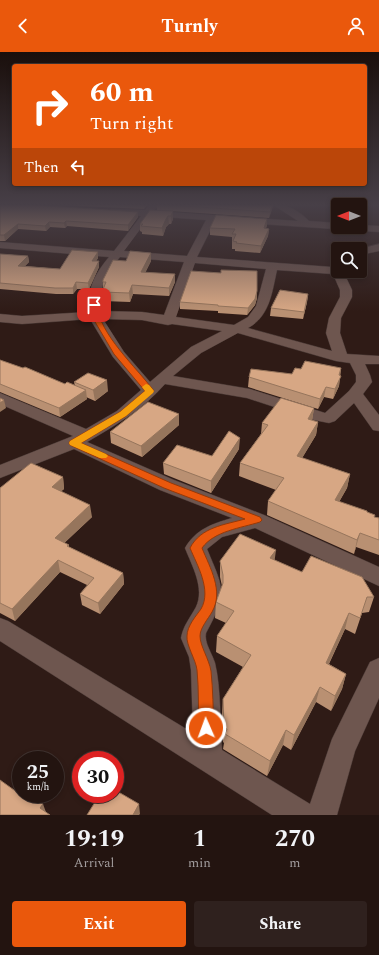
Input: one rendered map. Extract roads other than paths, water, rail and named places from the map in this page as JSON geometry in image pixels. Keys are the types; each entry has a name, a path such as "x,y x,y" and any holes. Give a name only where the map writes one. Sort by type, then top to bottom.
{"street":[{"path":"127,240 102,272 94,296 94,315 118,354 150,391"},
{"path":"168,321 191,259 201,240"},
{"path":"0,245 273,265 331,268"},
{"path":"367,251 379,247"},
{"path":"0,472 80,439 123,414 150,391 161,379 196,350 253,320 262,306 273,265"},
{"path":"161,379 250,394 325,418 332,417 355,394 364,382 363,375 349,358 333,333 335,318 346,297 346,290 341,278"},
{"path":"0,318 38,320 94,315 142,316 168,321 238,329 349,358 379,360"},
{"path":"355,394 379,426"},
{"path":"0,398 167,485 257,520 378,578"},
{"path":"208,758 204,670 201,657 193,638 194,632 208,607 211,588 196,548 203,538 213,532 257,520"},
{"path":"0,628 300,815"},
{"path":"322,815 342,749 379,670"}]}
